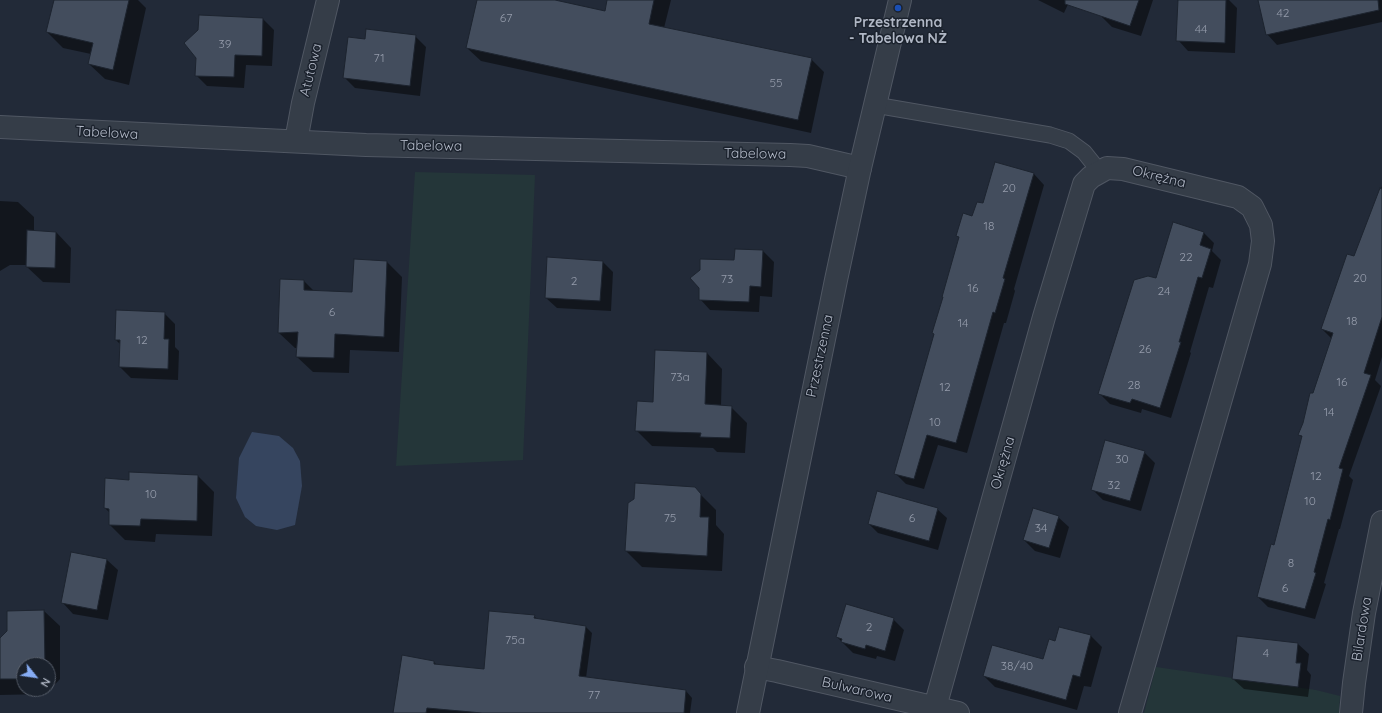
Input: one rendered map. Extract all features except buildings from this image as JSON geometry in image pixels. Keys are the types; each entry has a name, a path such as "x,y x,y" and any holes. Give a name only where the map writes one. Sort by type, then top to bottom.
{"street":[{"name":"Atutowa","path":"296,141 303,103 328,0"},
{"name":"Przestrzenna","path":"748,713 756,667 836,280 860,168 900,0"},
{"name":"Tabelowa","path":"0,127 366,145 790,155 808,156 860,168"},
{"name":"Okrężna","path":"935,708 1044,317 1084,184 1091,177 1107,168 1123,169 1238,197 1252,207 1261,225 1263,241 1260,264 1130,713"},
{"name":"Bilardowa","path":"1351,713 1364,613 1382,522"},
{"name":"Bulwarowa","path":"756,667 958,713"}],"lane":[{"path":"875,105 1050,135 1069,141 1084,152 1100,172"}],"shaded area":[{"path":"415,172 535,175 523,460 396,466"},
{"path":"1156,667 1316,690 1340,696 1339,713 1144,713"}],"water":[{"path":"252,432 279,436 293,448 300,461 302,486 295,525 277,530 256,526 245,517 236,498 239,458"}],"place":[{"name":"Przestrzenna - Tabelowa NŻ","path":"898,8"}]}
